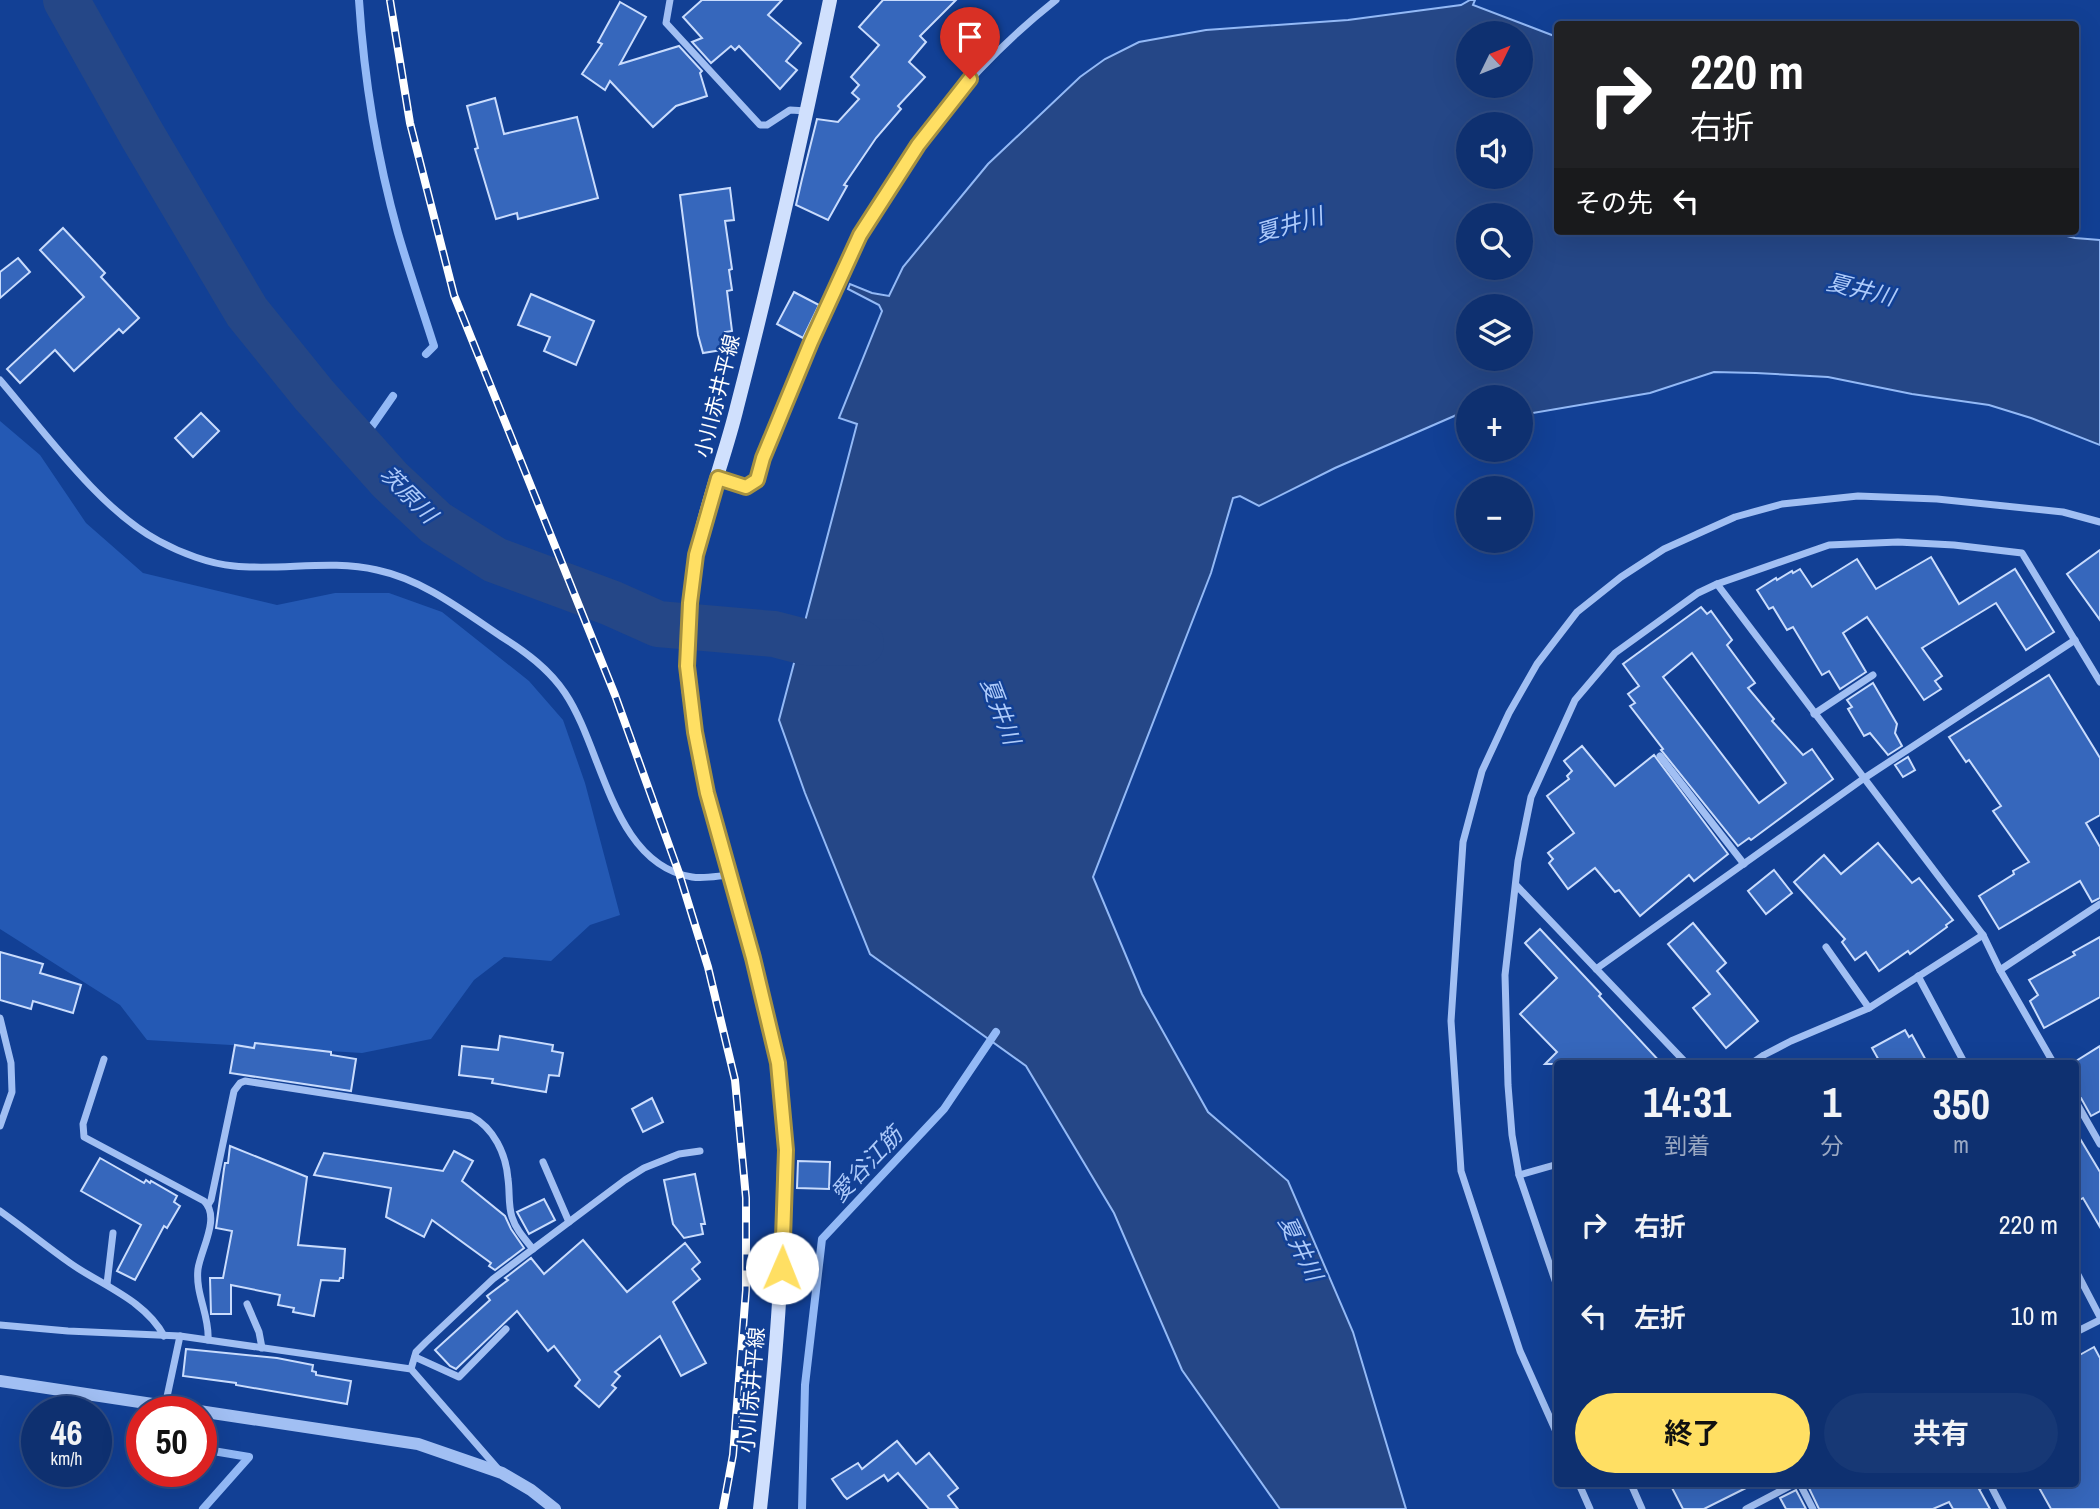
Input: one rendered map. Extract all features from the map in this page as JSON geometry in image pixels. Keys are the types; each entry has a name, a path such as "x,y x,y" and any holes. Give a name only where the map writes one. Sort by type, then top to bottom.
{"main road":[{"name":"小川赤井平線","path":"760,1509 774,1385 786,1150 778,1063 753,958 707,793 695,732 687,666 690,603 696,555 737,408 807,111 830,0"}],"street":[{"path":"670,0 666,23 760,125 767,125 790,110 807,111"},
{"path":"718,478 746,487 757,480 763,458 811,342 860,235 889,187 970,79 1021,29 1056,0"},
{"path":"0,380 111,507 159,541 195,556 234,566 325,565 377,569 424,585 514,644 534,659 565,694 585,730 621,816 641,849 664,867 689,877 730,875"},
{"path":"1554,1427 1520,1351 1461,1171 1451,1021 1463,842 1482,771 1509,713 1537,664 1577,612 1621,577 1664,549 1735,517 1782,504 1858,496 1937,499 2063,512 2100,522"},
{"path":"1554,1277 1519,1175 1512,1135 1505,975 1508,930 1531,797 1576,700 1615,653 1698,593 1829,545 1898,542 1954,545 2022,553 2100,682"},
{"path":"1717,584 1983,935 2052,1060"},
{"path":"1596,969 1863,779 2075,640"},
{"path":"1814,714 1873,675"},
{"path":"1660,756 1744,864"},
{"path":"1516,885 1683,1060"},
{"path":"2000,970 2100,904"},
{"path":"1757,1060 1869,1008 1983,935"},
{"path":"1826,947 1869,1008"},
{"path":"1918,976 1963,1060"},
{"path":"0,1017 11,1063 12,1092 0,1126"},
{"path":"1764,1055 1767,1060"},
{"path":"104,1059 83,1124 84,1137 208,1205 211,1212 197,1277 209,1327 208,1340"},
{"path":"208,1205 234,1091 245,1081 478,1119 497,1140 508,1178 509,1206 513,1220 533,1249"},
{"path":"2079,1107 2100,1144"},
{"path":"411,1368 426,1342 483,1288 569,1222 644,1168 679,1154 700,1152"},
{"path":"543,1162 569,1222"},
{"path":"1519,1175 1554,1165"},
{"path":"0,1211 148,1315 164,1336"},
{"path":"107,1284 113,1233"},
{"path":"2079,1277 2100,1318 2079,1330"},
{"path":"247,1304 259,1332 262,1348"},
{"path":"0,1325 180,1336 411,1368 502,1474"},
{"path":"415,1357 459,1377 506,1329"},
{"path":"167,1396 180,1336"},
{"path":"0,1381 126,1400"},
{"path":"217,1414 418,1444 502,1474 531,1490 555,1509"},
{"path":"1580,1487 1590,1509"},
{"path":"1632,1487 1642,1509"},
{"path":"1746,1509 1788,1487"},
{"path":"1802,1487 1813,1509"},
{"path":"1992,1487 2003,1509"}],"shaded area":[{"path":"0,421 40,455 86,523 143,573 277,605 335,593 389,593 442,612 529,681 563,720 585,783 620,915 590,925 551,961 504,957 474,980 431,1039 362,1053 147,1040 120,1005 0,929"}],"water":[{"name":"夏井川","path":"1475,0 1473,5 1515,21 1456,21 1456,98 1533,98 1533,28 1554,36 1554,235 2063,235 2100,240 2100,445 1989,405 1912,394 1828,377 1714,372 1650,393 1533,413 1533,385 1456,385 1456,415 1335,468 1259,506 1240,496 1233,498 1211,573 1093,877 1142,994 1208,1112 1288,1181 1353,1332 1406,1509 1280,1509 1182,1370 1114,1213 1026,1066 870,954 805,793 779,720 857,424 839,418 882,311 879,305 848,289 850,284 872,293 889,296 903,267 988,164 1080,77 1105,59 1139,42 1206,30 1348,20 1461,5"}],"building":[{"path":"702,0 782,0 768,15 801,43 786,61 797,70 780,89 739,46 735,50 731,46 711,63 692,42 702,38 683,17"},
{"path":"883,0 956,0 920,36 926,42 909,62 925,77 898,106 901,109 876,138 844,185 847,186 828,220 796,205 817,119 838,122 859,99 852,93 859,85 851,77 879,45 859,27"},
{"path":"620,2 646,17 620,64 679,46 702,71 700,73 707,96 676,106 653,127 610,81 605,90 582,74 602,44 598,42"},
{"path":"495,98 504,134 577,117 598,198 518,219 517,213 496,219 475,149 478,148 467,106"},
{"path":"730,188 734,220 725,221 732,269 729,270 732,290 727,291 732,331 725,332 728,349 703,353 698,335 680,195"},
{"path":"63,228 105,273 101,277 139,318 123,333 119,329 74,371 55,350 20,383 7,369 84,297 40,250"},
{"path":"18,258 30,272 0,298 0,272"},
{"path":"794,292 819,305 803,338 777,324"},
{"path":"531,294 594,321 576,365 544,351 550,337 518,325"},
{"path":"201,413 219,431 193,457 175,438"},
{"path":"2100,550 2100,620 2067,574"},
{"path":"1931,557 1959,604 2015,569 2054,632 2026,650 1996,603 1922,648 1942,676 1935,681 1941,689 1924,700 1867,617 1843,633 1866,672 1840,689 1829,671 1822,675 1793,627 1787,630 1773,607 1769,609 1757,590 1776,578 1777,580 1800,569 1812,587 1857,559 1876,589"},
{"path":"1701,607 1707,614 1711,611 1732,640 1727,645 1755,683 1748,688 1774,719 1772,721 1803,755 1812,749 1833,779 1751,840 1749,838 1738,846 1661,750 1663,749 1630,706 1635,703 1628,694 1639,686 1623,664","holes":["1692,653 1786,783 1759,803 1663,677"]},
{"path":"2049,675 2100,758 2100,815 2086,823 2100,847 2100,898 2092,902 2080,881 1999,929 1979,896 2029,862 1993,811 2001,806 1969,760 1966,762 1949,737"},
{"path":"1873,683 1897,724 1895,733 1902,746 1888,755 1870,733 1864,736 1848,709 1852,707 1847,700"},
{"path":"1582,746 1615,786 1654,755 1728,854 1694,881 1689,875 1640,916 1619,890 1615,892 1595,868 1568,889 1549,863 1553,859 1548,853 1574,833 1547,796 1569,779 1567,776 1572,771 1564,761"},
{"path":"1908,757 1915,770 1903,777 1895,765"},
{"path":"1878,843 1912,883 1919,878 1953,920 1910,954 1908,951 1879,971 1866,952 1855,960 1842,942 1845,939 1794,882 1824,855 1841,874"},
{"path":"1774,870 1792,893 1766,914 1748,891"},
{"path":"1693,923 1726,963 1717,971 1758,1021 1726,1048 1693,1008 1710,994 1668,944"},
{"path":"1540,929 1658,1060 1554,1060 1554,1064 1545,1064 1557,1052 1520,1014 1557,978 1525,943"},
{"path":"2100,937 2100,997 2044,1028 2030,1001 2038,995 2029,980 2075,955 2073,952"},
{"path":"0,952 43,964 40,973 81,985 73,1013 33,1001 31,1009 0,1000"},
{"path":"1905,1030 1909,1037 1912,1035 1926,1060 1879,1060 1872,1048"},
{"path":"500,1036 553,1045 552,1051 563,1053 559,1076 549,1075 546,1092 492,1083 493,1079 459,1075 462,1046 498,1050"},
{"path":"255,1043 331,1052 331,1055 356,1059 351,1091 230,1073 235,1045 254,1048"},
{"path":"2100,1046 2100,1111 2091,1116 2079,1097 2078,1060"},
{"path":"652,1098 663,1122 643,1132 632,1109"},
{"path":"2079,1137 2100,1172 2100,1227 2083,1198 2079,1200"},
{"path":"230,1146 307,1177 298,1245 345,1249 343,1278 339,1281 321,1280 314,1316 293,1312 294,1308 278,1305 280,1295 231,1285 231,1314 211,1314 210,1278 223,1278 232,1231 216,1228"},
{"path":"454,1151 473,1161 462,1181 505,1216 524,1248 495,1270 489,1266 491,1263 432,1220 424,1237 386,1217 391,1188 314,1175 324,1153 443,1171"},
{"path":"100,1158 144,1183 146,1180 150,1183 151,1181 177,1196 174,1202 180,1206 167,1228 164,1226 135,1280 117,1271 141,1225 81,1191"},
{"path":"798,1161 830,1162 829,1189 797,1188"},
{"path":"695,1174 705,1224 701,1224 703,1234 684,1238 673,1224 664,1180"},
{"path":"544,1199 555,1220 529,1234 517,1212"},
{"path":"583,1240 627,1292 685,1243 700,1262 692,1269 700,1279 673,1302 706,1363 681,1376 660,1336 615,1372 620,1376 612,1385 616,1388 599,1407 575,1386 580,1380 554,1346 548,1351 517,1311 456,1369 435,1350 490,1300 487,1296 508,1280 505,1278 531,1258 544,1274"},
{"path":"2094,1347 2100,1358 2100,1509 2051,1509 2039,1487 2079,1487 2079,1355"},
{"path":"186,1349 277,1358 313,1365 312,1371 316,1372 316,1375 351,1381 347,1404 183,1376"},
{"path":"897,1441 916,1464 929,1453 958,1488 948,1496 958,1509 929,1509 898,1473 888,1481 884,1475 847,1499 844,1496 832,1479 858,1463 862,1469"},
{"path":"1672,1487 1748,1487 1704,1509 1683,1509"},
{"path":"1808,1487 1985,1487 1979,1489 1990,1509 1953,1509 1949,1502 1933,1509 1819,1509"},
{"path":"1796,1490 1806,1509 1786,1509 1780,1498"}],"waterway":[{"name":"茨原川","path":"66,0 247,312 314,395 390,480 436,523 495,560 611,603 658,624 774,634 805,642 861,643"},
{"path":"359,0 368,88 384,176 398,233 434,346 426,354"},
{"path":"390,480 370,429 393,396"},
{"name":"愛谷江筋","path":"802,1509 805,1385 822,1239 944,1109 996,1032"},
{"path":"203,1509 249,1457 217,1452"}],"railway":[{"path":"390,0 410,123 454,295 615,695 679,873 708,967 735,1080 746,1198 746,1290 733,1455 723,1509"}],"route":[{"path":"782,1268 786,1150 778,1063 753,958 707,793 695,732 687,666 690,603 696,555 718,478 746,487 757,480 763,458 811,342 860,235 918,145 970,79"}]}
